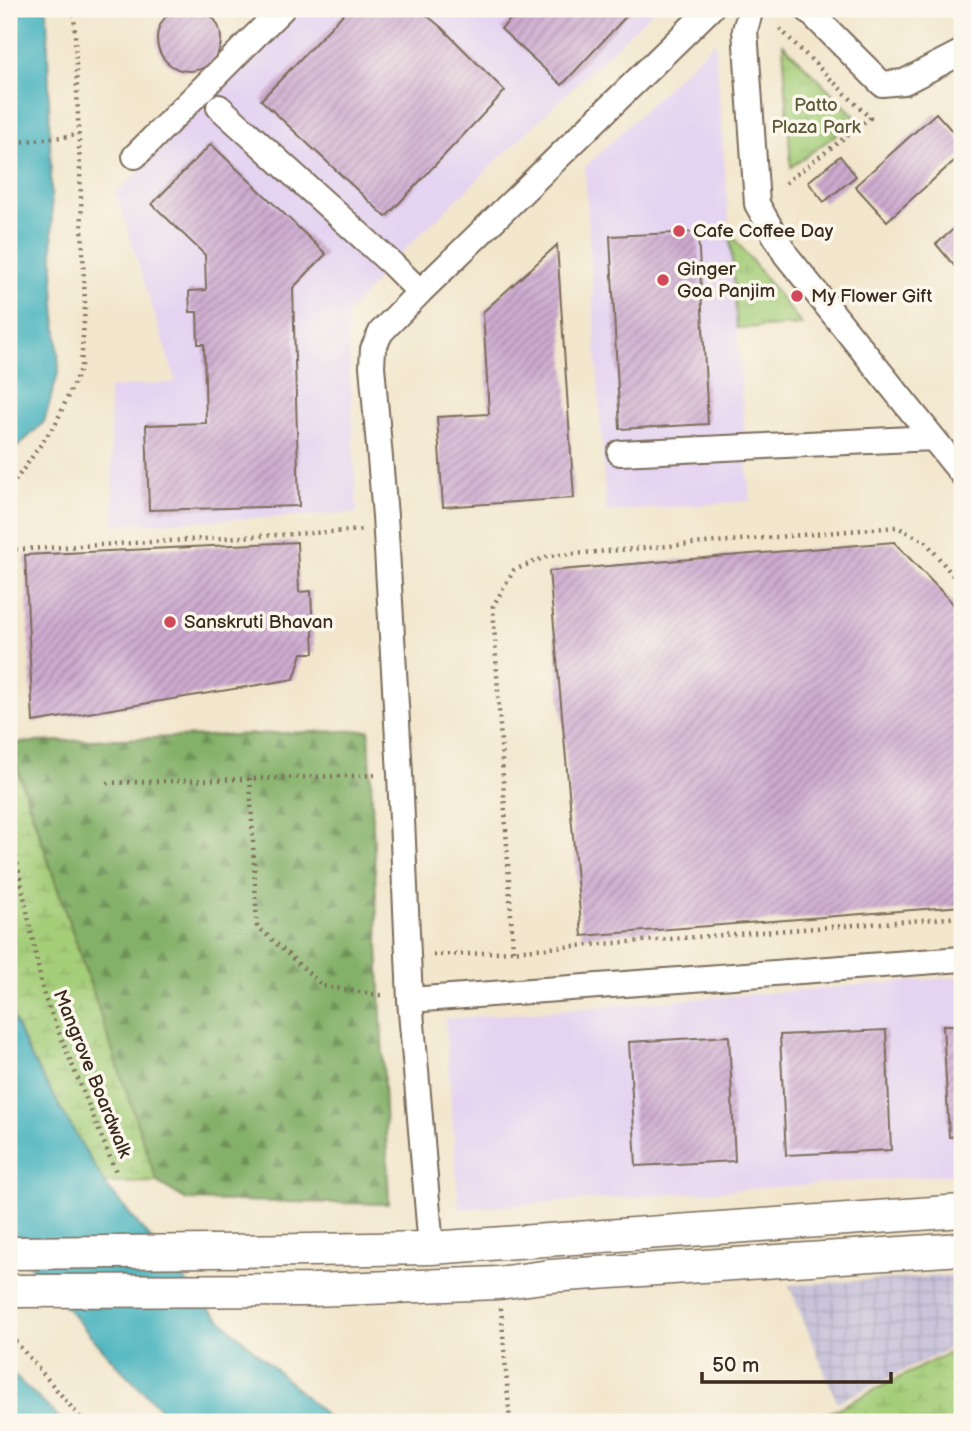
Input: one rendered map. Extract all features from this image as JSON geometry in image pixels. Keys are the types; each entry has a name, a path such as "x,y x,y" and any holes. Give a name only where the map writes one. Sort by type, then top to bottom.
{"main road":[{"path":"9,1253 431,1248 962,1211"},
{"path":"549,1240 550,1276"},
{"path":"9,1291 312,1290 499,1283 550,1276 962,1249"}],"street":[{"path":"135,156 282,9"},
{"path":"431,1248 410,1000 400,774 373,349 381,332 420,292 710,9"},
{"path":"751,9 746,30 757,204 786,254 962,474"},
{"path":"807,9 882,84 904,82 962,51"},
{"path":"219,107 420,292"},
{"path":"620,453 933,438"},
{"path":"410,1000 962,959"}],"path":[{"path":"9,484 15,481 56,423 81,367 85,306 74,9"},
{"path":"780,29 870,118 784,184"},
{"path":"9,142 79,135"},
{"path":"513,950 493,606 514,570 548,556 897,527 926,542 962,587"},
{"path":"9,550 386,529"},
{"path":"107,783 400,774"},
{"path":"250,778 257,926 323,986 410,1000"},
{"name":"Mangrove Boardwalk","path":"9,822 44,996 116,1171"},
{"path":"408,956 469,954 962,917"},
{"path":"499,1283 510,1422"},
{"path":"9,1338 16,1342 84,1422"}],"shaded area":[{"path":"300,9 655,9 407,247 347,314 357,513 114,525 109,388 176,382 116,193"},
{"name":"Ginger Goa Panjim","path":"715,41 750,501 606,512 585,167"},
{"path":"962,977 962,1174 459,1209 445,1019"},
{"path":"962,1275 962,1343 837,1402 789,1285"}],"green space":[{"name":"Patto Plaza Park","path":"783,44 858,119 791,167"},
{"path":"730,233 802,325 737,328"},
{"path":"369,730 389,1204 187,1200 157,1182 9,743"},
{"path":"9,746 157,1182 104,1183 29,1054 9,1008"},
{"path":"962,1346 962,1422 811,1422"}],"water":[{"path":"9,9 47,9 53,268 59,370 44,422 9,455"},
{"path":"9,1008 29,1054 104,1183 207,1307 333,1422 173,1422 114,1362 9,1242"},
{"path":"10,1372 64,1422 9,1422"}],"building":[{"path":"189,7 201,9 212,16 219,27 219,51 212,62 201,69 189,71 177,69 166,62 159,51 157,39 159,27 166,16 177,9"},
{"path":"348,9 419,9 441,27 505,91 386,217 261,100"},
{"path":"520,9 633,9 562,85 501,29"},
{"path":"936,113 962,142 962,154 887,221 855,186"},
{"path":"211,144 326,254 293,288 299,506 149,510 146,425 206,423 204,344 198,344 197,312 190,312 189,291 206,290 205,255 152,204"},
{"path":"840,156 856,176 824,202 808,182"},
{"path":"962,222 962,275 936,244"},
{"path":"698,232 708,424 620,429 610,236"},
{"path":"557,245 574,498 443,507 437,417 489,414 483,312"},
{"name":"Sanskruti Bhavan","path":"297,542 299,592 311,591 314,653 302,653 294,679 33,722 25,555"},
{"path":"894,542 962,613 962,906 582,936 549,571"},
{"path":"943,1025 962,1025 962,1136 949,1137"},
{"path":"886,1030 891,1150 786,1155 780,1035"},
{"path":"729,1036 735,1161 636,1166 629,1042"}],"place":[{"name":"Cafe Coffee Day","path":"679,231"},
{"name":"Ginger Goa Panjim","path":"663,280"},
{"name":"My Flower Gift","path":"797,296"},
{"name":"Sanskruti Bhavan","path":"170,622"}]}
